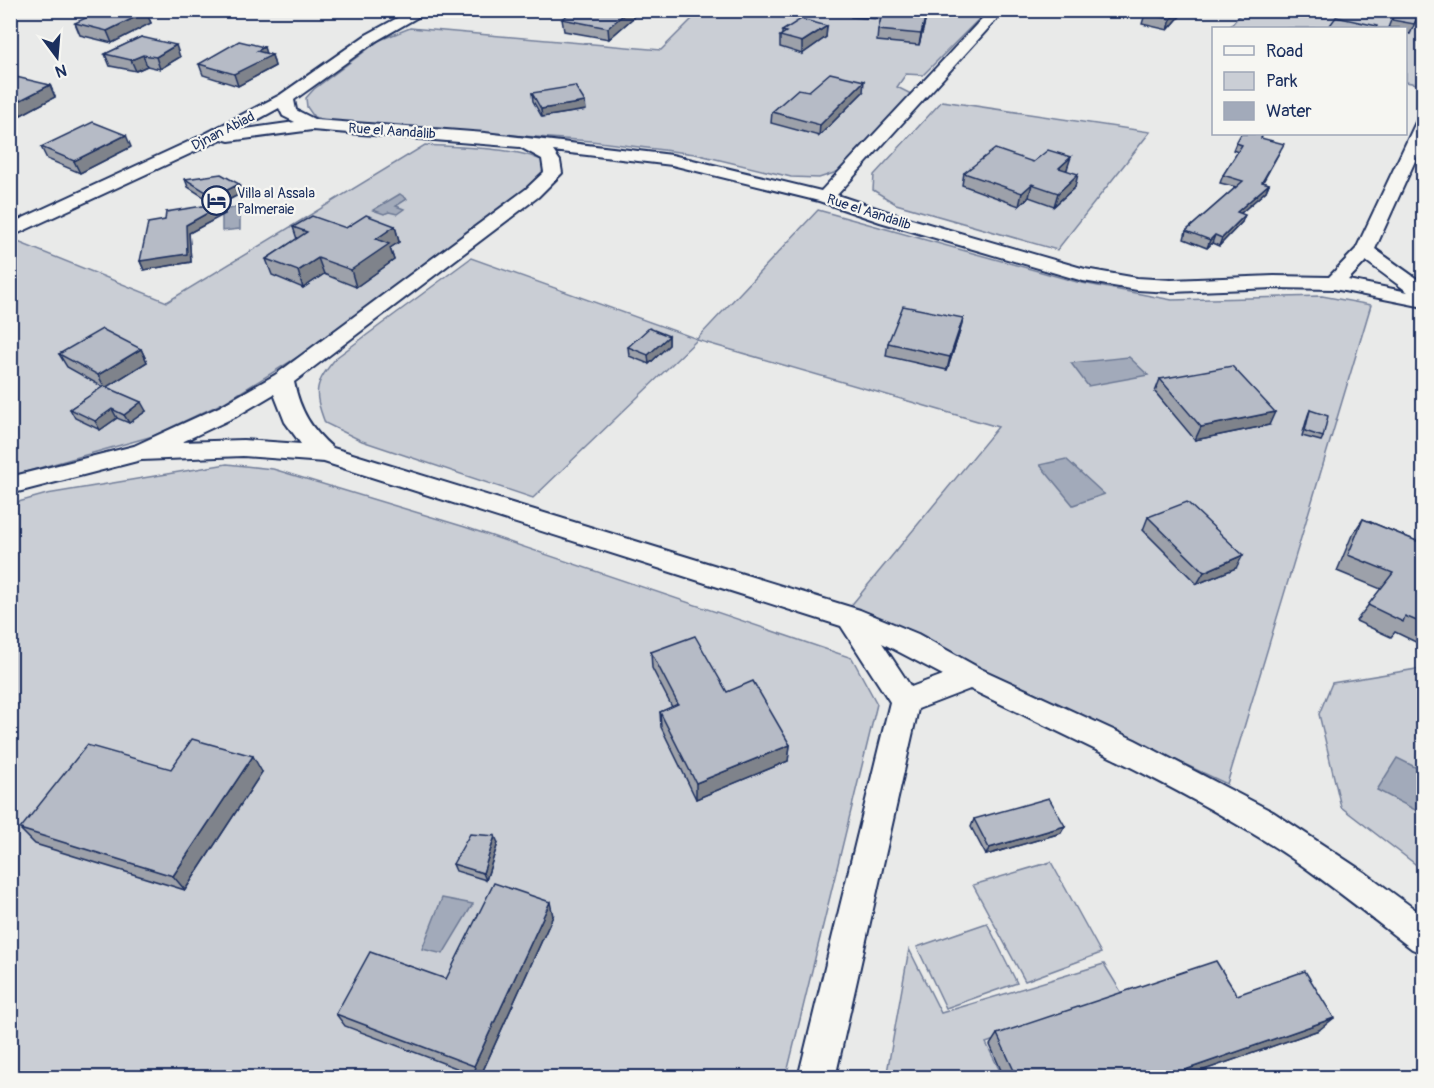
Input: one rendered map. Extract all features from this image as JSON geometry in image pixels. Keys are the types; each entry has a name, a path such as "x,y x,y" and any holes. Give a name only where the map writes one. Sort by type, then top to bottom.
{"street":[{"name":"Djnan Abiad","path":"10,231 207,140 286,98 371,38 423,10"},
{"path":"825,197 998,10"},
{"name":"Rue el Aandalib","path":"286,98 285,105 289,112 312,125"},
{"path":"1334,283 1365,251 1424,122"},
{"name":"Rue el Aandalib","path":"207,140 312,125 635,154 672,160 825,197 887,218 1083,275 1137,284 1171,286 1274,282 1334,283 1424,301"},
{"path":"518,142 544,151 565,169"},
{"path":"10,486 141,452 227,412 283,381 565,169 616,155 635,154"},
{"path":"1365,251 1424,294"},
{"path":"283,381 292,417 302,433 326,454"},
{"path":"141,452 243,448 326,454 850,618 908,642 971,677 1124,749 1262,822 1355,885 1424,937"},
{"path":"816,1077 905,701 850,618"},
{"path":"905,701 971,677"}],"green space":[{"path":"700,11 987,11 923,75 906,74 897,87 911,94 843,170 819,178 791,177 695,154 591,141 332,122 314,117 307,107 306,98 314,89 380,40 410,28 661,50"},
{"path":"1243,11 1423,11 1423,85 1407,82 1407,27 1230,27"},
{"path":"942,101 1150,132 1057,250 896,204 873,190 874,175"},
{"path":"425,145 507,151 537,158 547,164 541,182 301,355 225,402 153,436 11,476 11,244 18,242 167,302"},
{"path":"818,210 1077,282 1172,300 1322,296 1371,305 1227,784 849,608 998,427 697,340 533,498 362,441 325,423 317,395 318,388 324,374 337,357 471,258 697,339"},
{"path":"227,464 273,469 465,527 852,658 877,704 786,1077 11,1078 11,504 47,494"},
{"path":"1423,668 1423,870 1341,807 1319,714 1332,683"},
{"path":"1051,862 1101,953 1025,981 973,885"},
{"path":"987,923 1017,983 946,1008 917,947"},
{"path":"909,949 941,1013 1104,964 1123,995 986,1043 1003,1077 886,1078"}],"water":[{"path":"400,194 407,199 396,206 404,209 397,214 389,212 384,214 373,210"},
{"path":"240,207 240,229 222,231 222,210"},
{"path":"1129,357 1148,375 1088,386 1071,363"},
{"path":"1066,459 1105,494 1073,505 1040,465"},
{"path":"1397,758 1423,771 1423,814 1377,790"},
{"path":"442,898 473,904 443,954 422,949"}],"building":[{"path":"102,10 146,12 107,31 75,23"},
{"path":"574,10 629,10 608,28 562,19"},
{"path":"883,10 927,10 921,34 878,30"},
{"path":"1148,10 1179,10 1171,19 1145,14"},
{"path":"1395,10 1421,10 1414,24 1392,20"},
{"path":"1336,17 1377,26 1376,27 1329,27"},
{"path":"801,19 827,26 802,42 780,36 786,32 782,31"},
{"path":"141,37 176,45 156,57 143,55 131,60 105,54"},
{"path":"239,41 264,47 257,51 272,55 234,74 199,64"},
{"path":"830,73 864,81 820,125 772,112 798,89 809,91"},
{"path":"16,77 50,85 15,103 10,102 10,80"},
{"path":"575,86 585,102 541,109 532,93"},
{"path":"93,122 126,135 74,161 41,147"},
{"path":"1240,135 1262,135 1261,138 1284,144 1262,182 1269,184 1237,212 1245,215 1222,238 1215,235 1210,240 1186,231 1243,181 1223,175 1242,145 1236,143"},
{"path":"995,149 1033,162 1048,150 1071,157 1059,168 1078,174 1058,193 1032,184 1022,193 964,173"},
{"path":"221,174 239,184 214,197 185,179"},
{"path":"221,203 222,205 186,225 187,254 140,261 148,223 165,220 166,212"},
{"path":"366,215 395,226 376,239 389,244 351,270 318,258 298,271 266,259 307,232 293,227 312,216 346,228"},
{"path":"903,306 963,318 950,357 888,343"},
{"path":"649,328 669,336 648,355 628,347"},
{"path":"102,329 141,349 98,375 59,354"},
{"path":"1232,366 1275,412 1201,427 1160,379"},
{"path":"104,386 141,402 124,415 112,409 95,421 70,409"},
{"path":"1310,410 1328,416 1323,437 1305,431"},
{"path":"1187,502 1243,555 1204,572 1148,517"},
{"path":"1363,519 1424,544 1424,624 1405,616 1403,622 1368,605 1393,573 1348,555"},
{"path":"695,636 727,692 753,681 790,745 696,783 660,712 678,704 651,652"},
{"path":"192,739 253,756 173,876 20,829 87,745 171,769"},
{"path":"1049,798 1065,826 989,848 974,819"},
{"path":"470,834 495,836 483,873 453,864"},
{"path":"494,883 550,902 474,1066 336,1014 370,952 446,979"},
{"path":"1216,961 1237,995 1305,971 1334,1018 1165,1077 1017,1077 997,1034"}],"place":[{"name":"Villa al Assala Palmeraie","path":"216,201"}]}
